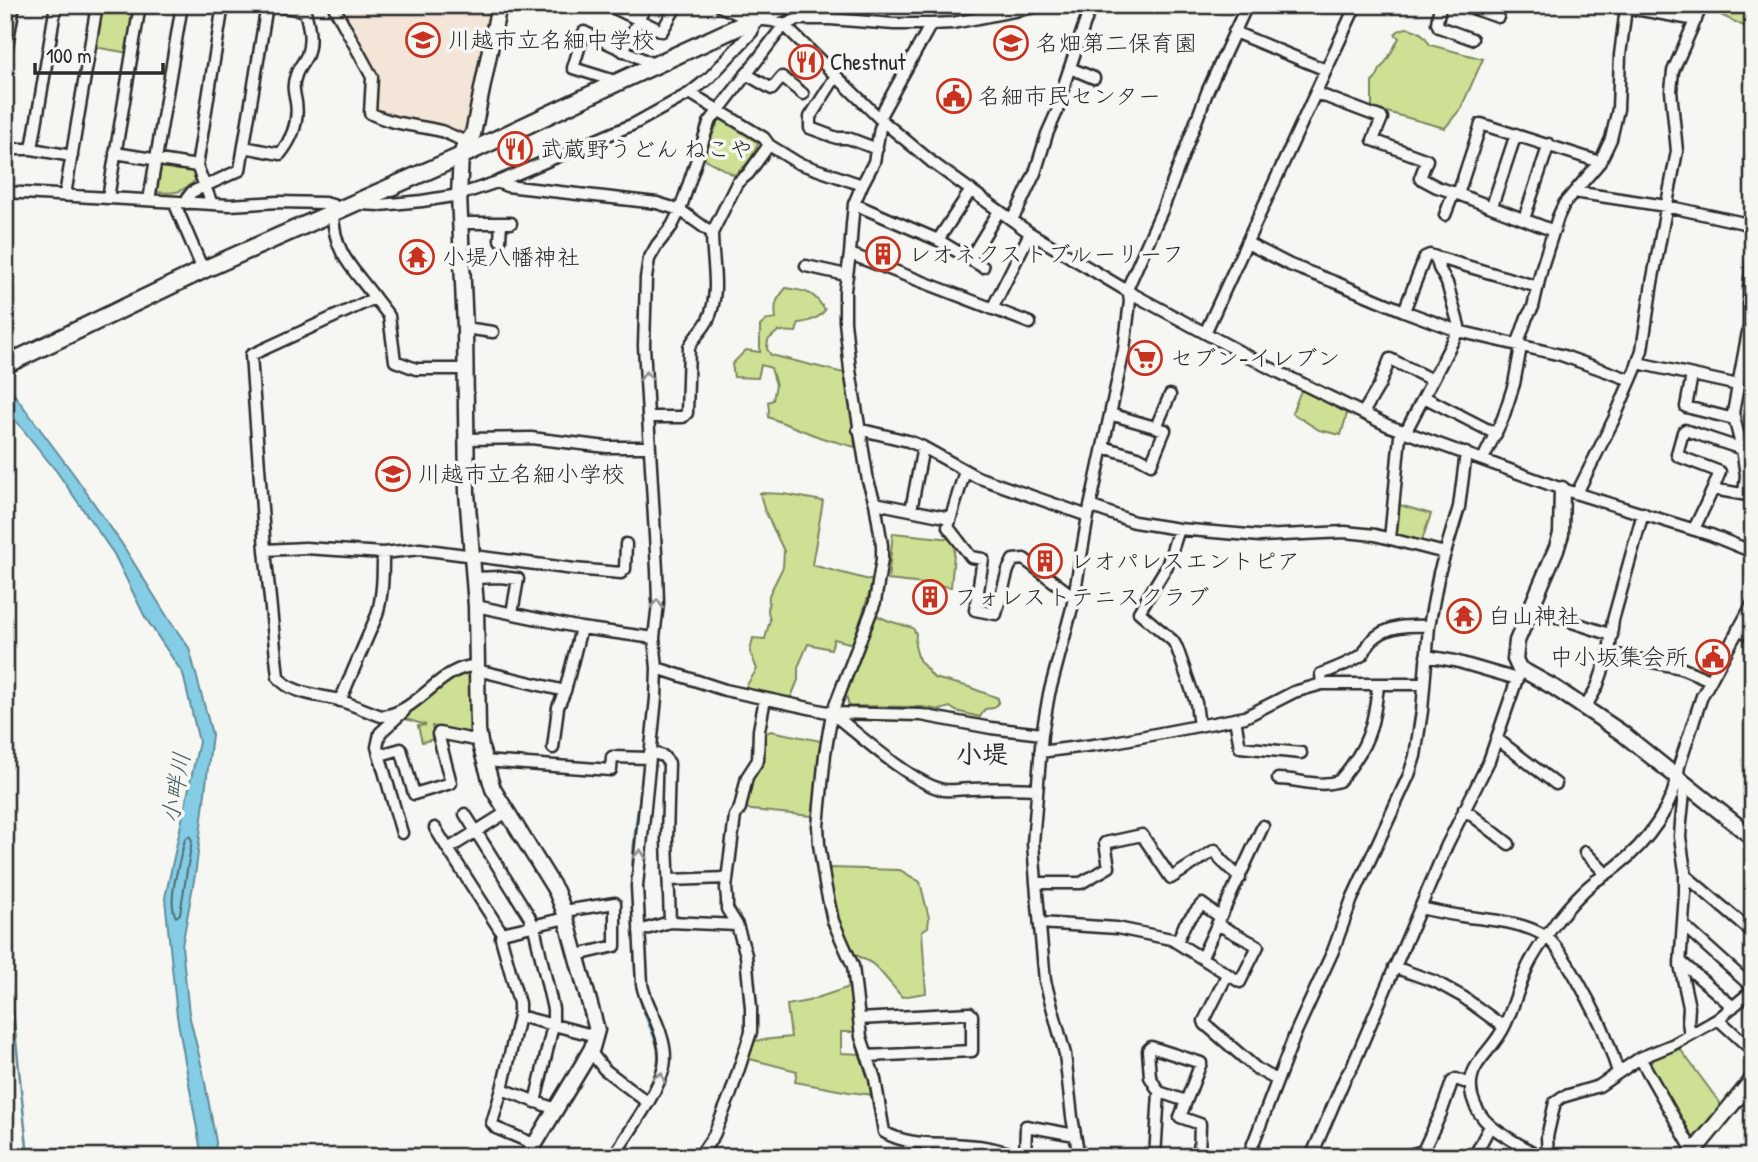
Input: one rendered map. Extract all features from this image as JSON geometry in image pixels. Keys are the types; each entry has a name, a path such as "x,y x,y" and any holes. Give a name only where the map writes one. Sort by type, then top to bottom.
{"main road":[{"path":"5,365 464,149 786,5"}],"street":[{"path":"5,58 14,5"},
{"path":"32,149 56,5"},
{"path":"65,195 97,5"},
{"path":"108,198 140,5"},
{"path":"149,200 182,5"},
{"path":"212,204 197,166 223,5"},
{"path":"187,203 189,194 240,170 267,5"},
{"path":"244,147 280,153 292,138 295,129 297,116 293,91 296,74 308,50 309,25 305,11 273,5"},
{"path":"333,5 373,78 370,113 414,127 442,132 464,149"},
{"path":"435,828 502,933 501,938 519,1003 519,1016 492,1119 493,1126 530,1150 590,1051 597,1030 556,891 493,789 480,741 476,606 467,493 465,328 459,195 464,149 473,134 499,5"},
{"path":"613,5 612,7 662,31 677,5"},
{"path":"623,51 646,5"},
{"path":"613,1157 644,1100 657,1087 664,1067 662,1035 643,991 637,886 657,668 654,638 658,603 644,346 649,258 680,210 715,108 746,74 784,25 798,19 953,23 1045,5"},
{"path":"1012,219 1035,173 1091,5"},
{"path":"1079,1157 1065,1054 1045,981 1036,883 1033,843 1042,734 1049,694 1074,597 1089,511 1124,350 1130,301 1128,287 1156,225 1208,90 1247,5"},
{"path":"1205,333 1356,5"},
{"path":"1440,5 1437,23 1439,27 1472,39"},
{"path":"1463,5 1498,18"},
{"path":"1613,5 1646,8 1696,20"},
{"path":"1311,1157 1464,809 1489,761 1520,675 1515,651 1517,641 1561,534 1570,491 1638,363 1678,151 1671,91 1674,71 1702,5"},
{"path":"724,6 755,19 784,25 881,120 933,163 1030,233 1129,292 1205,333 1404,431 1570,491 1694,529 1753,552"},
{"path":"1483,459 1503,418 1514,384 1523,327 1533,307 1553,231 1564,204 1600,162 1611,139 1618,109 1620,55 1626,8"},
{"path":"5,192 212,204 325,203 341,209 459,195 497,182 634,124 690,93 709,78 752,32 755,19"},
{"path":"931,24 881,120 874,162 855,204 852,225 846,275 845,321 858,429 875,503 882,559 875,602 832,713 819,808 819,844 833,921 853,965 861,1037 879,1098 882,1128 886,1134 909,1142 966,1144 993,1148 1023,1157 1026,1126 1075,1135"},
{"path":"618,82 573,68 584,32 656,65"},
{"path":"1234,32 1326,70"},
{"path":"1070,68 1094,78"},
{"path":"746,74 772,89 782,77 803,94"},
{"path":"836,76 810,117 810,128 877,149"},
{"path":"690,93 764,138 769,145 798,163 862,185"},
{"path":"1316,93 1382,118 1373,140 1427,160 1420,178 1553,231"},
{"path":"1446,215 1481,124 1600,162"},
{"path":"1492,206 1516,134"},
{"path":"1524,219 1549,144"},
{"path":"649,417 683,417 687,413 689,347 705,327 717,291 712,233 737,183 748,174 769,145"},
{"path":"5,149 32,149 72,156"},
{"path":"116,153 197,166"},
{"path":"497,182 507,186 657,203 680,210 712,233"},
{"path":"938,240 971,190"},
{"path":"1574,192 1666,206 1753,225"},
{"path":"174,202 203,270"},
{"path":"855,204 938,240 983,267"},
{"path":"341,209 335,238 345,260 389,316 395,361 416,369 466,369"},
{"path":"970,259 999,211"},
{"path":"461,223 506,223 500,240"},
{"path":"992,309 1030,233"},
{"path":"1247,243 1290,265 1404,312 1458,331 1561,355 1631,380"},
{"path":"850,254 1030,323"},
{"path":"1713,489 1748,495 1742,449 1733,413 1741,372 1748,354 1749,286 1753,254"},
{"path":"1404,312 1425,257 1430,255 1538,287"},
{"path":"1390,539 1400,436 1459,326 1436,257"},
{"path":"806,266 846,275"},
{"path":"374,298 251,355 265,550 279,679 303,693 340,701 381,716 410,706"},
{"path":"465,328 493,332"},
{"path":"1363,413 1379,386 1390,359 1432,380"},
{"path":"1638,363 1738,386"},
{"path":"1741,372 1753,376"},
{"path":"1692,375 1686,407 1734,419"},
{"path":"1156,427 1170,394"},
{"path":"1423,397 1496,434"},
{"path":"1103,447 1138,457 1150,464 1164,430 1110,414"},
{"path":"858,429 923,447 977,477 1134,522 1260,536 1345,532 1375,535 1445,553"},
{"path":"1694,529 1720,472 1678,456 1685,430 1742,449"},
{"path":"466,439 531,438 607,447 649,447"},
{"path":"911,510 923,447"},
{"path":"1248,1157 1316,986 1334,951 1352,900 1407,782 1419,735 1429,626 1439,573 1460,507 1466,453"},
{"path":"965,471 948,527 971,558 983,559 975,610 996,614 1013,560 1024,559 1074,597"},
{"path":"875,503 950,518"},
{"path":"1586,708 1609,653 1614,620 1643,513"},
{"path":"1179,529 1167,566 1139,612 1173,641 1177,648 1196,703 1199,726"},
{"path":"265,550 305,548 383,553 420,549 621,573 625,569 626,544"},
{"path":"340,701 379,608 383,582 383,553"},
{"path":"474,578 518,579 512,613"},
{"path":"1690,1035 1689,1007 1680,961 1685,875 1680,837 1682,780 1679,766 1702,696 1753,603"},
{"path":"476,606 581,628 654,638"},
{"path":"1532,609 1612,635"},
{"path":"1322,684 1321,674 1364,653 1381,633 1409,625 1429,626"},
{"path":"553,748 558,707 565,691 581,628"},
{"path":"1738,629 1753,636"},
{"path":"1609,653 1681,668 1710,680"},
{"path":"1426,656 1542,681 1626,737 1753,838"},
{"path":"402,833 377,747 380,733 410,706 433,686 469,666 565,691"},
{"path":"657,668 725,690 832,713 921,715 1042,734"},
{"path":"1040,752 1071,750 1245,717 1294,692 1322,684 1423,684"},
{"path":"1278,779 1311,783 1339,781 1364,747 1375,714 1378,685"},
{"path":"705,1155 731,1093 751,1032 746,955 737,925 727,909 727,878 735,816 740,808 747,777 758,760 759,730 765,699"},
{"path":"832,713 897,764 937,789 1037,789"},
{"path":"1235,719 1240,747 1301,754"},
{"path":"380,755 401,749 414,794 451,783 439,733 480,741"},
{"path":"1497,739 1556,784"},
{"path":"484,761 611,770 612,757 663,756 669,763 667,807 670,922"},
{"path":"1541,1157 1490,1126 1474,1106 1470,1082 1476,1065 1504,1027 1529,965 1546,937 1573,901 1633,852 1656,826 1682,780"},
{"path":"1464,809 1509,844"},
{"path":"448,849 507,812"},
{"path":"465,814 534,927 552,997 553,1025 535,1102"},
{"path":"1202,957 1263,827"},
{"path":"1036,883 1081,883 1109,867 1105,843 1142,835 1171,878 1216,850 1221,860 1240,878"},
{"path":"1586,852 1606,874"},
{"path":"1685,875 1753,933"},
{"path":"669,880 727,878"},
{"path":"502,933 534,927 565,915 615,903 615,946 577,955"},
{"path":"1040,923 1117,929 1163,936 1240,982 1258,946 1219,920 1202,904 1185,924 1177,942"},
{"path":"1420,908 1514,924 1546,937 1576,978 1602,1028 1618,1072"},
{"path":"639,931 670,922 737,925"},
{"path":"1549,1157 1547,1137 1555,1102 1562,1097 1599,1086 1640,1058 1690,1035 1718,1019 1753,989 1683,925"},
{"path":"1680,961 1733,1007"},
{"path":"1394,967 1436,982 1463,997 1504,1027"},
{"path":"1227,975 1204,1021 1205,1024 1257,1069 1278,1080"},
{"path":"859,1019 972,1015 972,1051 867,1056"},
{"path":"519,1016 596,1036"},
{"path":"1718,1019 1753,1051"},
{"path":"1155,1157 1158,1093 1150,1077 1148,1050 1151,1047 1201,1063 1180,1117 1200,1124 1199,1157"},
{"path":"590,1051 604,1069 644,1100"},
{"path":"1640,1058 1691,1154 1753,1079"},
{"path":"1409,1155 1428,1154 1452,1082 1456,1079 1470,1082"},
{"path":"502,1089 555,1109"},
{"path":"1158,1093 1186,1101"},
{"path":"1474,1157 1490,1126"},
{"path":"909,1142 909,1157"}],"shaded area":[{"name":"川越市立名細中学校","path":"339,5 495,5 469,134 371,111 375,75"}],"green space":[{"path":"101,5 137,5 129,53 94,47"},
{"path":"1707,5 1753,5 1752,30 1706,8"},
{"path":"1406,28 1421,33 1430,45 1483,59 1461,108 1445,128 1372,108 1372,82 1399,38 1395,34"},
{"path":"720,117 759,138 750,159 734,175 703,158"},
{"path":"157,164 194,170 198,178 177,192 153,192"},
{"path":"786,288 808,293 825,310 813,320 799,323 796,332 778,331 768,340 767,349 771,355 848,374 855,447 822,438 768,417 768,402 773,400 776,385 771,368 761,365 758,378 734,377 732,364 746,350 760,352 760,326 767,320 776,319 776,302"},
{"path":"1302,388 1348,410 1341,435 1319,430 1292,413"},
{"path":"760,493 823,501 812,565 873,581 853,644 834,639 831,649 808,644 798,667 798,680 791,697 784,698 745,688 757,669 750,652 753,638 765,639 770,620 769,595 783,567 784,551 764,509"},
{"path":"1396,504 1431,514 1421,543 1392,536"},
{"path":"893,533 952,539 955,543 951,587 888,580"},
{"path":"876,615 913,628 919,660 934,678 998,698 998,703 994,708 985,709 980,717 950,707 940,710 922,707 849,706 846,695"},
{"path":"471,671 474,736 432,726 435,739 422,742 418,726 426,725 402,718 442,683"},
{"path":"771,731 821,741 823,747 815,813 811,816 751,810 746,807 750,779 761,761 766,733"},
{"path":"830,868 900,870 920,882 929,918 928,927 922,931 926,993 902,997 874,965 853,952 844,937 836,912 830,886"},
{"path":"852,986 855,1032 841,1032 841,1053 862,1054 874,1095 795,1082 797,1071 746,1058 752,1041 791,1037 787,1005"},
{"path":"1678,1046 1722,1106 1694,1139 1647,1062"}],"water":[{"path":"5,382 75,476 189,648 212,734 196,869 182,946 189,1014 216,1142 215,1157 202,1157 177,1016 165,898 199,742 183,674 145,617 114,554 57,472 5,407"}],"waterway":[{"path":"792,9 802,5"},
{"path":"714,106 739,76"},
{"path":"702,130 710,111"},
{"path":"658,236 670,219"},
{"path":"641,284 641,299"},
{"path":"648,497 649,512"},
{"path":"644,1096 653,1079 658,1053 637,984 632,896 636,822 645,761"},
{"path":"5,934 28,1157"},
{"path":"607,1157 641,1102"}],"place":[{"name":"川越市立名細中学校","path":"423,40"},
{"name":"名畑第二保育園","path":"1011,43"},
{"name":"Chestnut","path":"806,62"},
{"name":"名細市民センター","path":"954,96"},
{"name":"武蔵野うどん ねこや","path":"515,149"},
{"name":"レオネクストブルーリーフ","path":"883,254"},
{"name":"小堤八幡神社","path":"417,257"},
{"name":"セブン-イレブン","path":"1145,358"},
{"name":"川越市立名細小学校","path":"393,474"},
{"name":"レオパレスエントピア","path":"1045,561"},
{"name":"フォレストテニスクラブ","path":"930,597"},
{"name":"白山神社","path":"1464,616"},
{"name":"中小坂集会所","path":"1713,657"}],"district":[{"name":"小堤","path":"982,754"}],"water label":[{"name":"小畔川","path":"176,788"}]}
